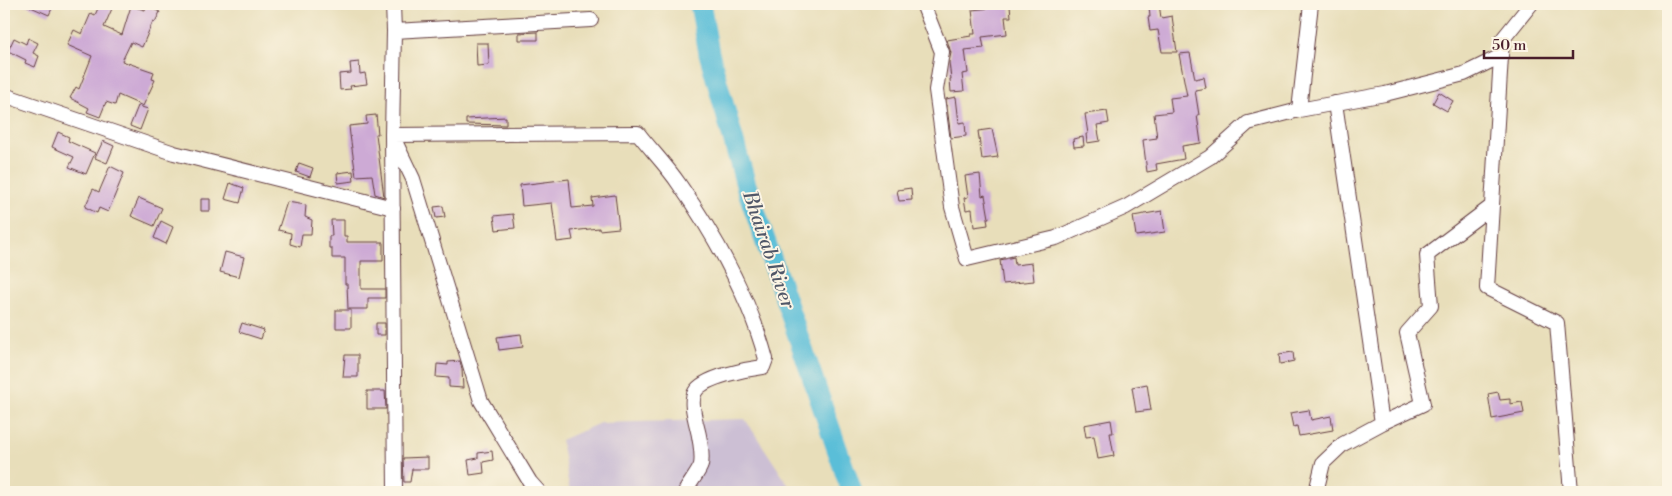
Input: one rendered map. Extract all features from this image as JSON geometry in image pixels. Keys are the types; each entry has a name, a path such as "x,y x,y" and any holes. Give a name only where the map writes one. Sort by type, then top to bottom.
{"street":[{"path":"393,4 392,134 395,492"},
{"path":"923,4 942,52 936,90 952,207 967,259 1056,238 1126,207 1210,157 1248,123 1298,110 1385,94 1464,74 1501,56"},
{"path":"1298,110 1311,4"},
{"path":"1531,4 1502,40 1486,288 1557,323 1570,492"},
{"path":"394,31 591,20"},
{"path":"4,95 174,154 393,208"},
{"path":"1335,103 1382,423"},
{"path":"392,134 638,133 678,182 712,236 748,304 766,359 763,367 738,370 700,385 694,394 693,408 699,435 701,466 685,492"},
{"path":"392,134 413,179 482,401 530,482 539,492"},
{"path":"1316,492 1323,463 1343,444 1423,404 1408,333 1431,306 1427,256 1492,206"}],"shaded area":[{"path":"745,419 793,492 570,492 561,440 600,423"}],"building":[{"path":"24,4 54,4 49,15"},
{"path":"100,4 114,4 104,27 122,35 131,6 145,10 146,6 160,12 155,22 153,21 142,47 131,42 122,61 154,72 152,79 155,80 143,106 118,95 115,105 106,102 100,117 87,112 89,108 70,98 76,87 79,89 92,56 67,45 74,30 82,34 91,13 95,15"},
{"path":"1159,4 1161,18 1172,16 1177,52 1162,52 1158,30 1150,31 1149,6"},
{"path":"1010,6 1011,17 1005,17 1007,34 982,37 984,48 965,50 968,73 962,74 964,91 951,92 949,62 951,53 947,40 975,34 972,10"},
{"path":"538,32 538,40 519,40 519,33"},
{"path":"14,38 26,44 28,38 38,43 33,53 39,56 35,67 25,63 26,60 8,51"},
{"path":"476,43 488,43 489,65 477,66"},
{"path":"1190,53 1195,79 1204,77 1206,88 1195,90 1201,143 1182,146 1184,159 1156,164 1157,170 1147,172 1143,140 1157,138 1154,114 1172,112 1170,98 1187,96 1179,54"},
{"path":"359,62 360,74 365,73 367,84 350,86 351,89 340,90 339,74 351,73 350,63"},
{"path":"1439,92 1453,101 1447,111 1433,103"},
{"path":"956,97 959,123 965,122 966,136 951,138 946,99"},
{"path":"138,106 148,109 140,130 130,126"},
{"path":"1107,111 1109,123 1097,125 1100,141 1087,143 1086,134 1088,134 1085,114"},
{"path":"376,115 378,134 376,134 384,197 375,194 372,175 356,176 349,126 367,124 366,116"},
{"path":"506,117 506,125 466,124 466,119"},
{"path":"992,129 998,157 982,159 978,131"},
{"path":"58,132 69,137 68,141 95,153 86,174 69,167 74,157 52,147"},
{"path":"1083,137 1084,146 1074,147 1073,139"},
{"path":"103,141 114,146 107,163 95,158"},
{"path":"299,163 313,168 310,177 296,172"},
{"path":"110,166 124,173 108,212 99,208 97,213 85,207 93,189 99,192"},
{"path":"353,171 354,181 338,183 337,173"},
{"path":"980,174 982,196 985,195 989,218 987,218 988,225 974,227 972,209 966,210 964,198 968,197 965,176"},
{"path":"569,179 572,208 593,206 592,198 615,195 619,228 571,231 573,240 557,242 552,203 522,206 520,185"},
{"path":"230,183 244,188 240,203 225,199"},
{"path":"911,188 912,200 899,201 897,190"},
{"path":"139,198 162,208 154,226 131,216"},
{"path":"201,199 210,199 210,211 201,211"},
{"path":"287,202 306,205 305,217 312,220 311,234 302,234 300,247 290,244 291,233 278,230"},
{"path":"443,206 445,217 436,218 434,207"},
{"path":"1162,211 1165,232 1136,236 1133,216"},
{"path":"513,214 515,228 496,230 494,216"},
{"path":"331,220 344,220 344,236 347,236 347,242 383,242 383,261 361,261 361,289 385,289 385,298 368,298 368,309 348,309 347,284 345,284 345,258 332,258 332,248 329,248 329,236 332,236"},
{"path":"161,221 173,227 166,244 154,238"},
{"path":"225,252 244,257 239,277 220,272"},
{"path":"1014,257 1015,265 1032,263 1034,281 1003,284 1000,260"},
{"path":"336,310 351,310 351,328 336,328"},
{"path":"242,323 264,330 261,339 239,332"},
{"path":"376,323 385,323 385,335 376,335"},
{"path":"521,334 523,347 499,350 497,337"},
{"path":"1293,352 1294,361 1280,364 1279,354"},
{"path":"345,355 358,355 358,377 343,377"},
{"path":"460,361 463,388 449,387 449,378 436,377 437,364 448,365 448,362"},
{"path":"1147,384 1151,410 1136,412 1132,387"},
{"path":"367,391 385,391 386,409 367,409"},
{"path":"1498,392 1500,400 1510,399 1510,404 1522,402 1524,413 1492,419 1488,394"},
{"path":"1309,410 1311,420 1331,416 1333,430 1299,436 1297,426 1293,427 1290,413"},
{"path":"1111,420 1113,433 1110,433 1114,456 1098,459 1094,436 1086,437 1084,425"},
{"path":"492,451 493,460 483,462 484,473 470,475 468,460 478,458 478,453"},
{"path":"428,457 428,469 412,469 410,482 404,482 403,458"}],"waterway":[{"name":"Bhairab River","path":"700,4 709,53 746,185 852,492"}]}
